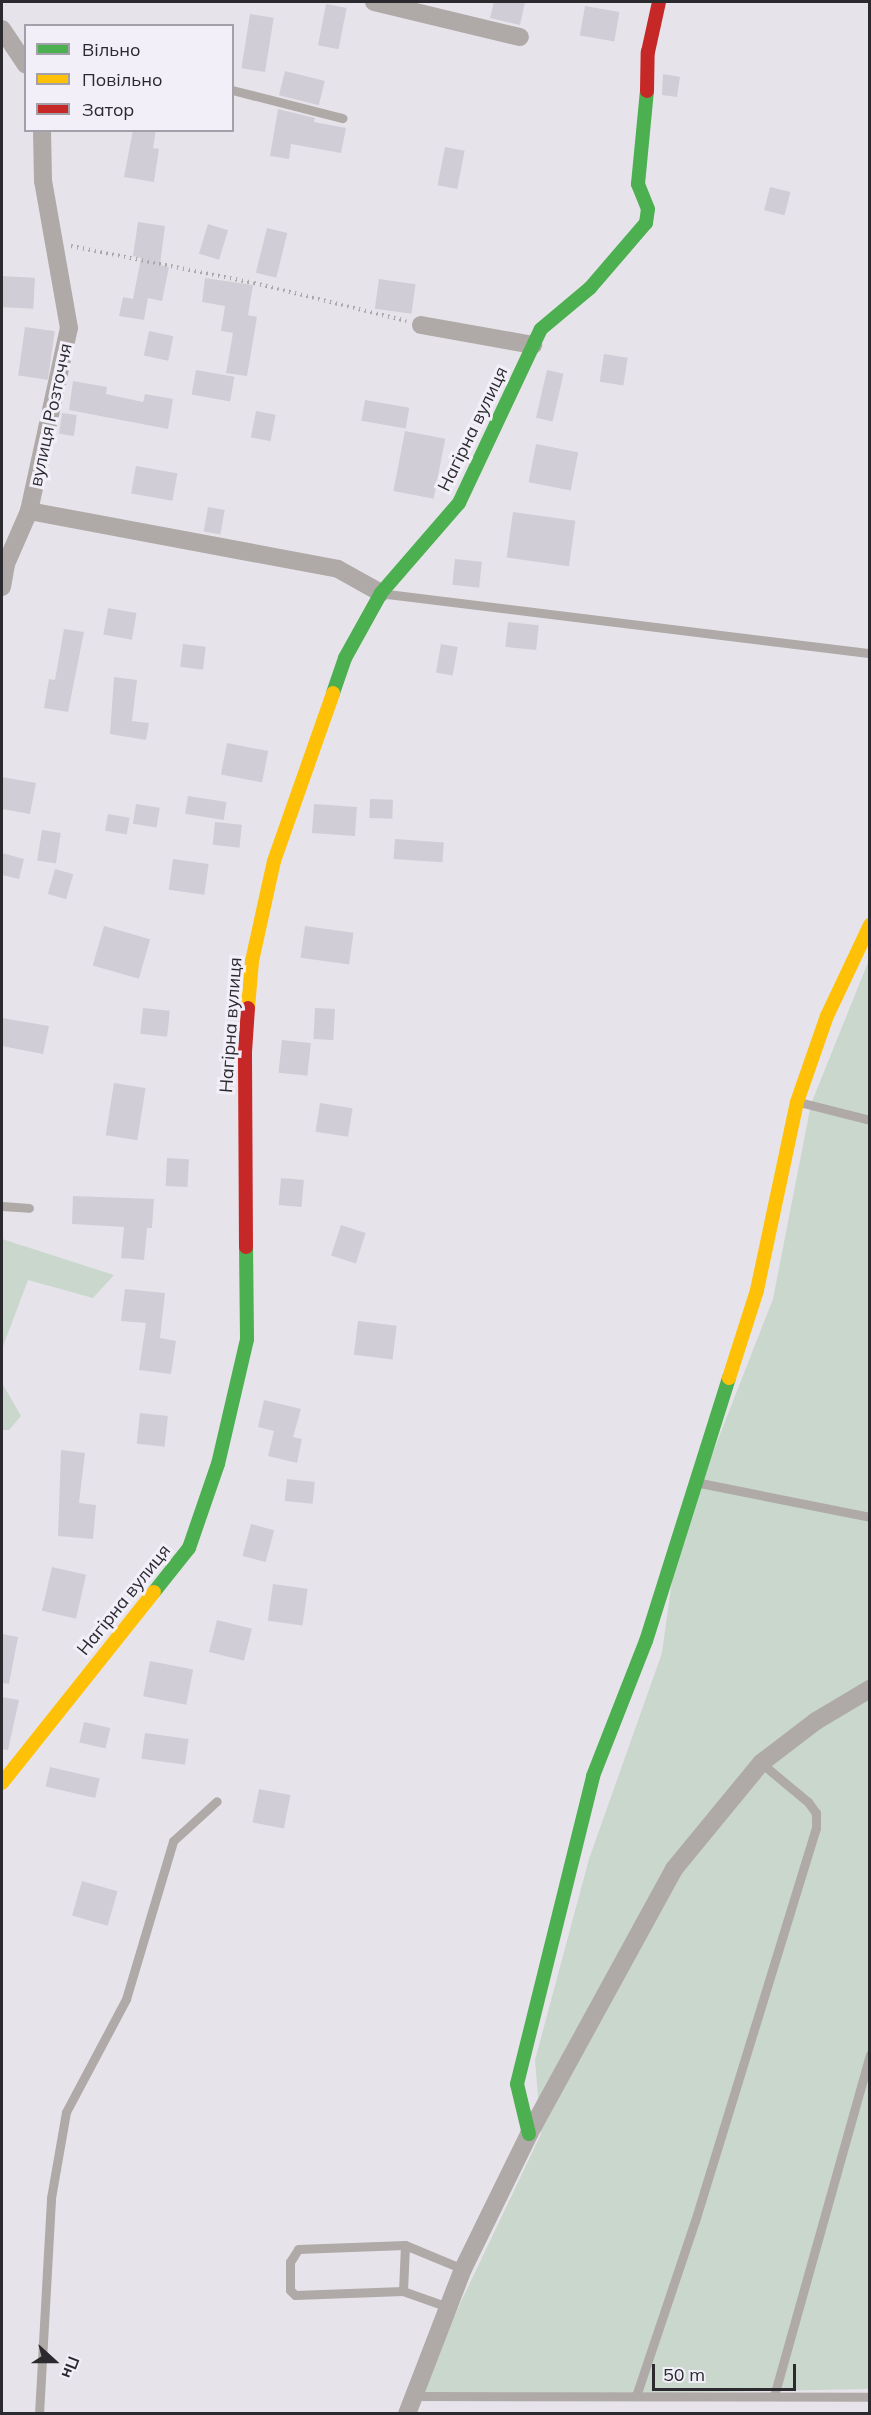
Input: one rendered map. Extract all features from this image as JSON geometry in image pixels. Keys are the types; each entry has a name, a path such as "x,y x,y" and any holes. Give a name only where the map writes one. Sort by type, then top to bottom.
{"street":[{"path":"374,2 520,37"},
{"name":"Нагірна вулиця","path":"2,1783 189,1548 218,1464 247,1339 245,1085 252,961 274,861 341,670 381,593 459,502 541,329 573,298 590,288 646,223 648,209 638,184 645,137 648,52 659,2"},
{"path":"2,29 24,62"},
{"name":"вулиця Розточчя","path":"2,587 6,564 29,511 69,328 43,181 42,132"},
{"path":"421,325 533,345"},
{"path":"29,511 338,569 381,593"},
{"path":"529,2134 517,2084 593,1776 646,1641 694,1482 757,1290 797,1102 828,1016 870,925"},
{"path":"407,2414 463,2268 529,2134 674,1869 761,1763 816,1721 870,1689"}],"lane":[{"path":"234,91 342,118"},
{"path":"381,593 870,653"},
{"path":"797,1102 870,1120"},
{"path":"2,1206 29,1208"},
{"path":"694,1482 870,1517"},
{"path":"636,2396 695,2222 816,1828 816,1813 808,1802 761,1763"},
{"path":"39,2414 51,2198 66,2112 126,1999 173,1841 217,1801"},
{"path":"774,2396 870,2054"},
{"path":"448,2307 403,2291 295,2295 290,2290 290,2262 298,2249 405,2245 463,2268"},
{"path":"403,2291 405,2245"},
{"path":"414,2396 870,2397"}],"path":[{"path":"55,243 254,283 421,325"}],"shaded area":[{"path":"869,960 869,2389 415,2398 541,2134 535,2060 589,1859 662,1653 677,1544 773,1299 811,1104"},
{"path":"2,1239 114,1275 93,1298 28,1280 2,1349"},
{"path":"2,1383 21,1416 9,1430 2,1430"}],"building":[{"path":"494,2 525,2 520,25 490,18"},
{"path":"326,4 347,8 339,49 318,45"},
{"path":"585,6 619,12 614,42 580,36"},
{"path":"250,14 274,18 265,72 241,68"},
{"path":"285,71 325,81 319,105 279,95"},
{"path":"663,74 680,77 677,97 662,95"},
{"path":"278,109 315,118 314,122 346,128 341,153 291,144 289,159 270,156"},
{"path":"133,132 156,132 153,148 159,149 154,182 124,177"},
{"path":"445,147 465,151 457,189 438,185"},
{"path":"770,187 790,192 785,215 764,210"},
{"path":"138,222 165,226 160,265 169,267 162,301 148,298 144,320 119,316 123,297 133,299 141,258 133,256"},
{"path":"208,224 228,230 219,260 199,254"},
{"path":"267,228 287,233 276,278 256,273"},
{"path":"2,276 35,278 33,309 2,307"},
{"path":"205,278 253,285 248,315 257,317 247,376 226,373 233,333 221,331 225,306 202,302"},
{"path":"379,279 416,284 411,314 375,309"},
{"path":"25,327 55,331 48,380 18,376"},
{"path":"149,331 173,336 168,361 144,355"},
{"path":"604,354 628,358 623,385 600,382"},
{"path":"196,370 234,377 230,401 192,395"},
{"path":"547,370 564,374 553,422 536,418"},
{"path":"73,381 107,387 106,394 143,402 145,394 173,399 168,429 69,410"},
{"path":"365,400 409,408 406,428 361,421"},
{"path":"256,411 276,415 270,441 251,438"},
{"path":"62,413 77,415 74,436 59,434"},
{"path":"405,431 445,439 434,499 393,491"},
{"path":"536,444 578,452 571,490 529,482"},
{"path":"136,466 177,473 172,501 131,494"},
{"path":"208,507 225,510 220,535 204,532"},
{"path":"513,512 575,521 569,566 507,558"},
{"path":"455,559 482,562 479,588 452,585"},
{"path":"108,608 137,613 132,640 103,635"},
{"path":"508,622 539,625 536,650 505,647"},
{"path":"64,629 84,632 68,712 44,708 49,679 55,680"},
{"path":"183,644 206,647 203,670 180,667"},
{"path":"441,644 458,647 453,676 436,673"},
{"path":"114,677 137,680 132,721 149,723 146,740 110,734"},
{"path":"227,743 268,751 262,782 221,774"},
{"path":"2,777 36,783 30,814 2,809"},
{"path":"188,796 227,802 224,820 185,814"},
{"path":"370,799 393,800 392,819 369,818"},
{"path":"136,804 160,808 157,828 133,824"},
{"path":"314,804 357,807 355,836 312,833"},
{"path":"108,814 130,818 127,835 105,831"},
{"path":"215,822 242,825 239,848 213,845"},
{"path":"42,830 61,833 56,864 37,861"},
{"path":"395,839 444,842 442,862 394,859"},
{"path":"2,853 24,859 19,879 2,875"},
{"path":"173,859 209,864 204,895 169,890"},
{"path":"55,869 73,874 66,899 48,894"},
{"path":"104,926 150,939 139,979 93,965"},
{"path":"305,926 354,933 349,965 301,958"},
{"path":"143,1008 170,1011 167,1037 140,1034"},
{"path":"315,1008 335,1009 333,1040 313,1039"},
{"path":"2,1018 49,1026 43,1054 2,1046"},
{"path":"282,1040 311,1043 307,1076 279,1073"},
{"path":"114,1083 146,1088 137,1140 106,1135"},
{"path":"320,1103 353,1108 348,1137 315,1132"},
{"path":"167,1158 189,1159 188,1187 166,1186"},
{"path":"281,1178 304,1180 302,1207 279,1205"},
{"path":"73,1196 154,1199 152,1228 147,1228 144,1260 121,1258 124,1227 72,1224"},
{"path":"341,1225 366,1233 356,1263 331,1255"},
{"path":"125,1289 165,1293 160,1338 176,1341 171,1374 139,1370 146,1323 121,1321"},
{"path":"358,1321 397,1326 393,1359 354,1355"},
{"path":"264,1400 301,1409 293,1437 302,1439 297,1463 268,1456 274,1431 258,1427"},
{"path":"140,1413 168,1416 165,1447 137,1444"},
{"path":"61,1450 85,1453 79,1503 96,1505 93,1539 58,1536"},
{"path":"287,1479 315,1482 313,1504 285,1501"},
{"path":"251,1524 274,1530 266,1562 242,1556"},
{"path":"52,1567 86,1575 76,1619 42,1611"},
{"path":"273,1584 308,1589 303,1626 268,1621"},
{"path":"217,1620 252,1629 244,1661 209,1652"},
{"path":"2,1634 18,1637 9,1684 2,1683"},
{"path":"150,1661 193,1669 186,1705 143,1696"},
{"path":"2,1697 19,1700 8,1750 2,1749"},
{"path":"84,1722 110,1728 106,1749 79,1742"},
{"path":"145,1733 189,1739 185,1765 141,1759"},
{"path":"50,1767 100,1778 95,1798 46,1786"},
{"path":"259,1789 290,1795 284,1828 253,1822"},
{"path":"82,1881 118,1891 108,1926 72,1916"}],"traffic: fast":[{"path":"333,693 345,658 381,593 459,503 541,329 590,288 646,223 648,209 638,184 647,91"},
{"path":"154,1592 189,1548 218,1464 247,1339 246,1247"},
{"path":"529,2134 517,2084 593,1776 646,1641 729,1378"}],"traffic: slow":[{"path":"248,1008 252,961 274,861 333,693"},
{"path":"729,1378 757,1290 797,1102 827,1016 870,925"},
{"path":"2,1783 154,1592"}],"traffic: jam":[{"path":"647,91 648,52 659,2"},
{"path":"246,1247 245,1052 248,1008"}]}
